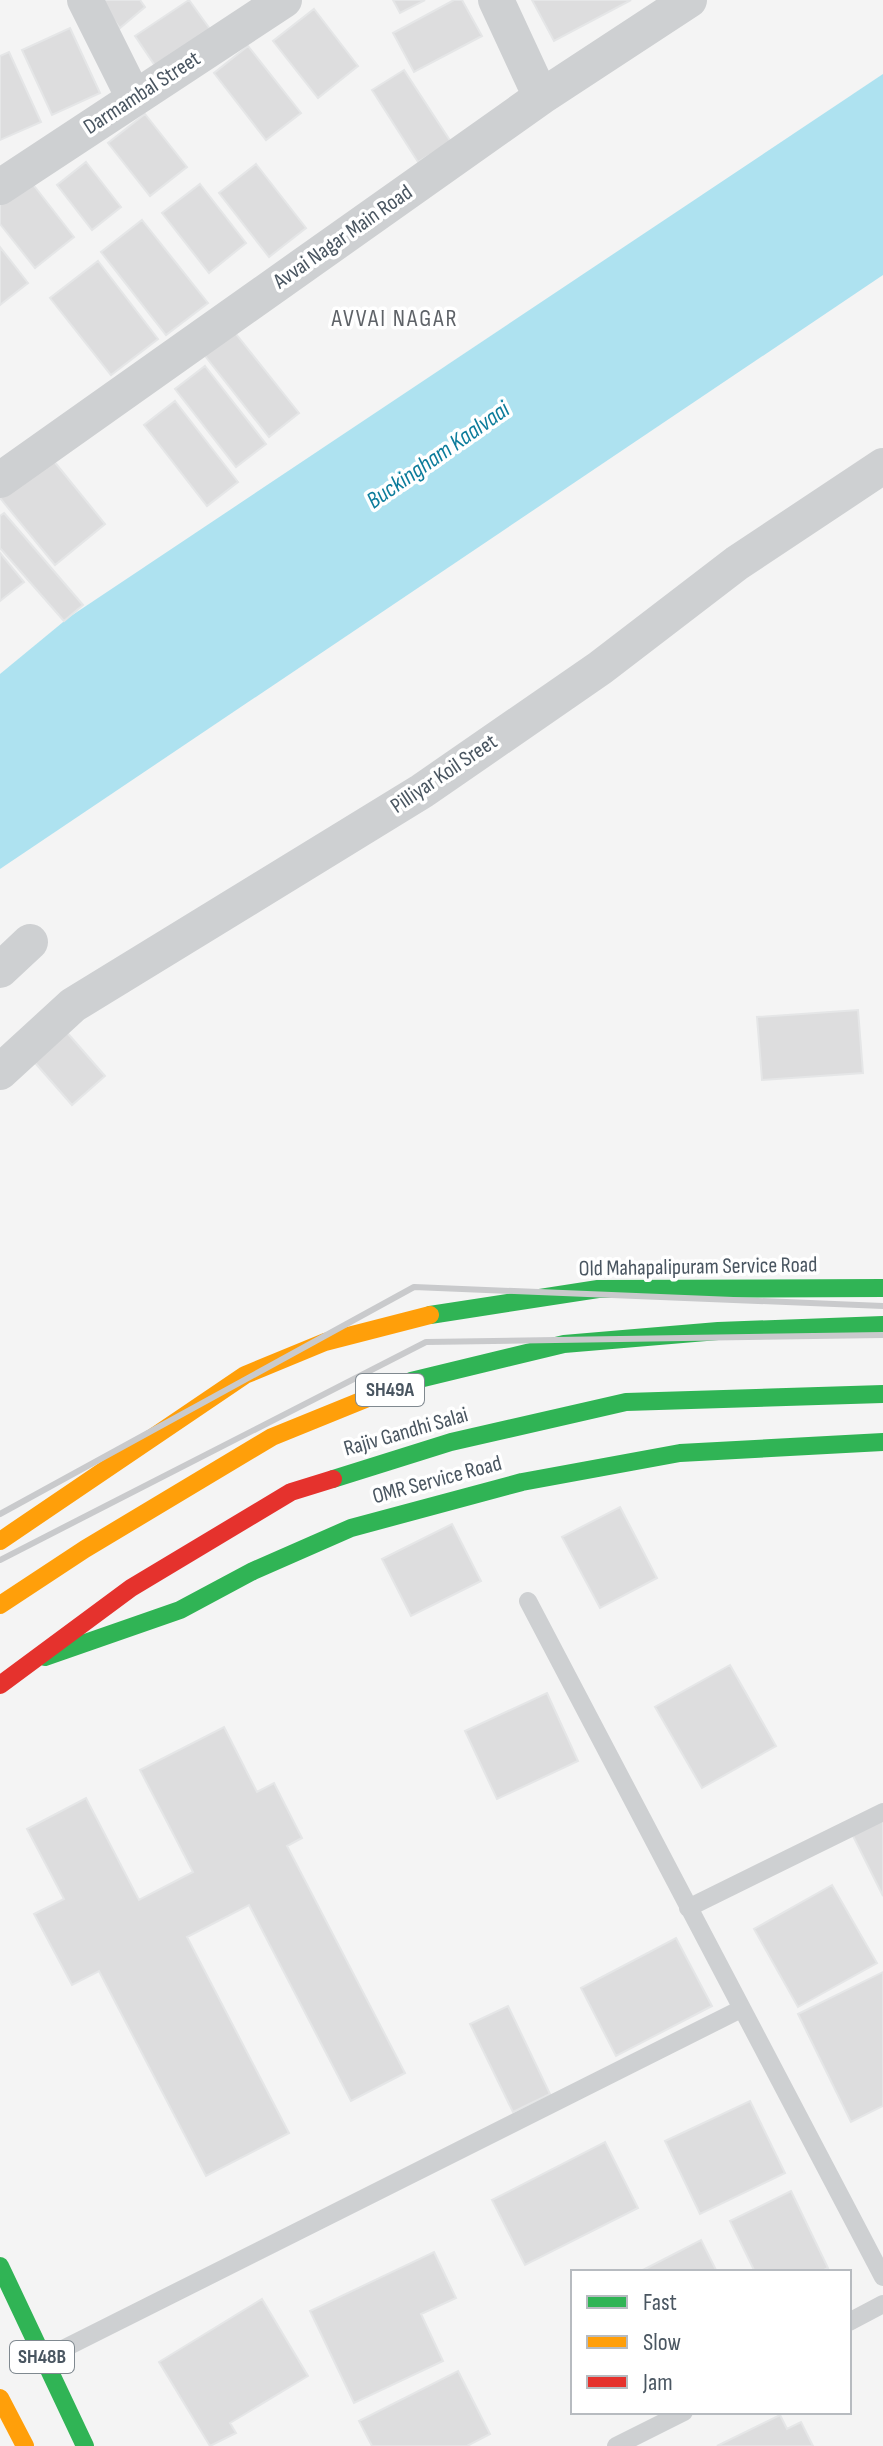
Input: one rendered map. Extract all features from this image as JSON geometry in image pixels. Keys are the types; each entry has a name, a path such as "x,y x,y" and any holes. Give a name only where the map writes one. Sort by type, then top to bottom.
{"main road":[{"name":"Old Mahapalipuram Service Road","path":"0,1541 245,1375 325,1342 410,1318 598,1289 883,1288"},
{"name":"Rajiv Gandhi Salai","path":"0,1605 85,1549 272,1437 411,1381 564,1344 718,1331 883,1325"},
{"name":"Rajiv Gandhi Salai","path":"0,1685 131,1588 291,1492 451,1442 626,1402 883,1394"},
{"name":"OMR Service Road","path":"29,1663 180,1610 253,1571 351,1528 522,1482 680,1453 883,1442"},
{"name":"SH48B","path":"0,2266 85,2446"},
{"name":"SH48B","path":"0,2398 25,2446"}],"street":[{"path":"85,0 134,98"},
{"name":"Darmambal Street","path":"0,187 284,0"},
{"path":"496,0 541,97"},
{"name":"Avvai Nagar Main Road","path":"0,480 541,97 689,0"},
{"name":"Pilliyar Koil Sreet","path":"0,1072 73,1005 422,791 600,668 737,563 883,466"},
{"path":"0,970 30,942"}],"lane":[{"path":"528,1601 883,2277"},
{"path":"688,1908 883,1812"},
{"path":"43,2359 741,2009"},
{"path":"851,2321 883,2304"},
{"path":"616,2446 680,2414"}],"water":[{"name":"Buckingham Kaalvaai","path":"883,74 883,275 0,869 0,674 68,618"}],"building":[{"path":"98,0 140,0 145,7 120,28"},
{"path":"189,0 215,36 160,73 135,36"},
{"path":"393,0 425,0 400,13"},
{"path":"454,0 462,0 482,36 414,72 393,33"},
{"path":"532,0 631,0 554,41"},
{"path":"314,9 358,66 318,98 273,41"},
{"path":"70,28 100,93 52,115 22,50"},
{"path":"248,46 301,113 266,140 214,73"},
{"path":"9,52 41,122 0,140 0,56"},
{"path":"404,70 451,142 418,162 372,90"},
{"path":"145,114 187,167 150,196 108,143"},
{"path":"86,162 121,207 92,230 57,185"},
{"path":"256,164 306,228 269,257 219,193"},
{"path":"28,178 74,237 35,268 0,224 0,200"},
{"path":"200,184 246,243 209,273 162,213"},
{"path":"142,220 208,303 166,335 101,252"},
{"path":"0,247 28,283 0,305"},
{"path":"98,261 158,339 111,375 50,298"},
{"path":"228,324 299,413 269,437 198,347"},
{"path":"205,366 266,444 236,467 175,389"},
{"path":"175,401 238,482 207,506 144,425"},
{"path":"48,454 105,524 55,565 0,498 0,493"},
{"path":"4,513 83,605 64,621 0,548 0,516"},
{"path":"0,553 24,582 0,601"},
{"path":"858,1010 863,1073 762,1080 757,1017"},
{"path":"63,1028 105,1076 72,1105 30,1057"},
{"path":"620,1507 657,1578 600,1608 562,1537"},
{"path":"452,1524 481,1581 411,1616 382,1559"},
{"path":"730,1665 776,1746 702,1788 655,1707"},
{"path":"547,1693 578,1761 497,1799 465,1731"},
{"path":"224,1727 257,1792 274,1783 302,1838 287,1846 405,2073 351,2101 249,1905 187,1937 289,2133 206,2176 99,1971 72,1985 34,1914 64,1899 27,1829 86,1798 139,1900 193,1872 140,1770"},
{"path":"883,1819 883,1896 852,1834"},
{"path":"832,1885 877,1963 798,2007 754,1929"},
{"path":"676,1938 712,2006 616,2056 581,1988"},
{"path":"883,1972 883,2106 851,2122 798,2014"},
{"path":"508,2006 550,2094 513,2112 470,2024"},
{"path":"750,2101 785,2173 700,2214 665,2141"},
{"path":"605,2142 638,2208 525,2265 492,2200"},
{"path":"791,2191 828,2268 754,2270 730,2221"},
{"path":"701,2240 716,2270 643,2270"},
{"path":"434,2252 456,2298 421,2314 443,2361 354,2403 310,2311"},
{"path":"262,2299 308,2376 230,2423 236,2433 210,2446 159,2362"},
{"path":"458,2371 490,2434 467,2446 372,2446 359,2421"},
{"path":"780,2415 787,2429 801,2422 813,2446 717,2446"}],"railway":[{"path":"0,1514 414,1287 883,1306"},
{"path":"0,1560 426,1342 883,1335"}],"traffic: fast":[{"path":"430,1315 598,1289 883,1288"},
{"path":"373,1396 411,1381 564,1344 718,1331 883,1325"},
{"path":"333,1479 451,1442 626,1402 883,1394"},
{"path":"45,1657 180,1610 253,1571 351,1528 522,1482 680,1453 883,1442"},
{"path":"0,2266 85,2446"}],"traffic: slow":[{"path":"0,1541 245,1375 325,1342 430,1315"},
{"path":"0,1605 85,1549 272,1437 373,1396"},
{"path":"0,2398 25,2446"}],"traffic: jam":[{"path":"0,1685 131,1588 291,1492 333,1479"}],"district":[{"name":"AVVAI NAGAR","path":"395,318"}]}
